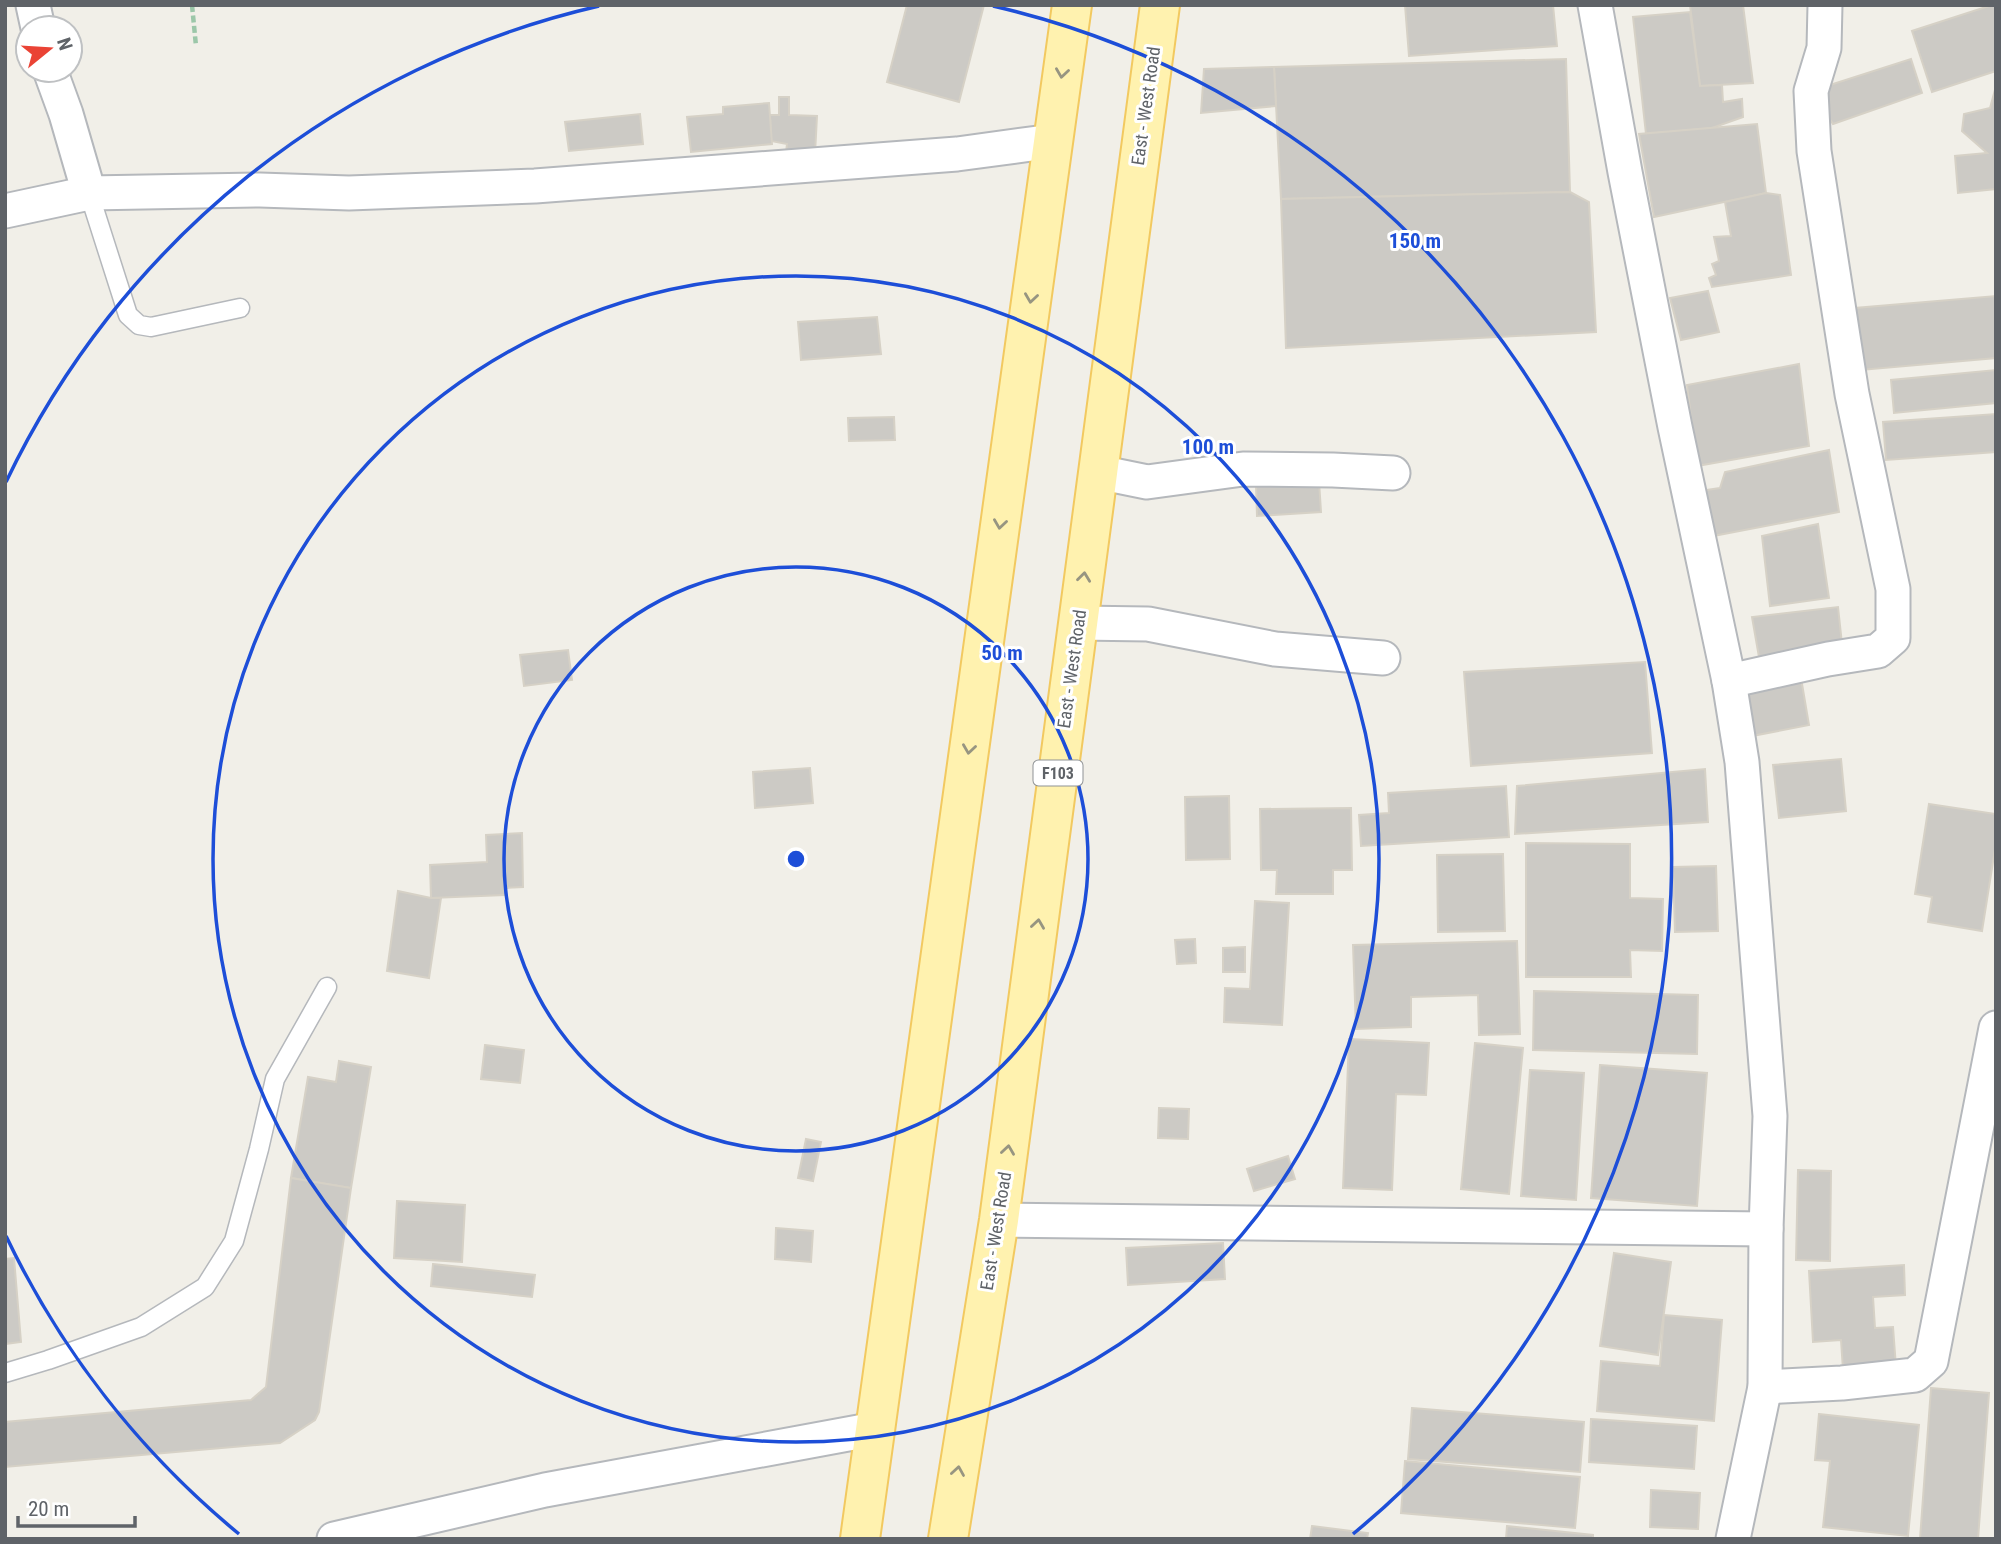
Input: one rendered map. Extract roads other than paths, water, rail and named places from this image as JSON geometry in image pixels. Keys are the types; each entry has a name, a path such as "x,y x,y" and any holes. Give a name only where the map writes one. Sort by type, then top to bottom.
{"main road":[{"path":"860,1539 1072,5"},
{"name":"East - West Road","path":"948,1539 999,1220 1160,5"}],"street":[{"path":"1595,5 1675,427 1729,681 1742,762 1770,1116 1765,1387 1733,1539"},
{"path":"1729,681 1878,651 1893,638 1893,589 1852,394 1814,151 1811,92 1824,48 1825,5"},
{"path":"55,84 89,193"},
{"path":"5,211 89,193 260,190 349,193 535,186 957,154 1053,141"},
{"path":"1098,472 1147,482 1243,469 1393,473"},
{"path":"1078,623 1148,624 1275,649 1383,658"},
{"path":"1765,1387 1842,1384 1915,1375 1931,1361 1996,1028"},
{"path":"999,1220 1766,1229"},
{"path":"334,1539 545,1490 875,1429"}],"lane":[{"path":"89,193 128,315 139,325 151,327 240,308"},
{"path":"5,1373 141,1327 205,1287 234,1241 275,1079 327,987"}]}
